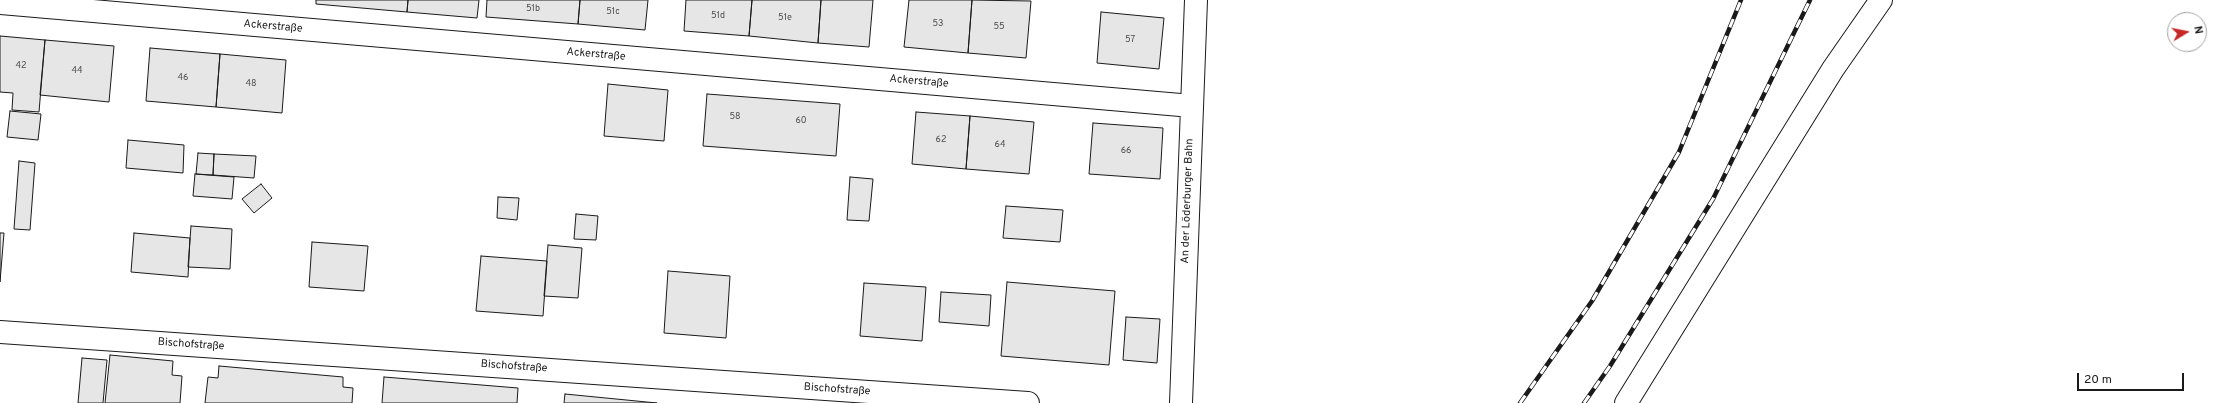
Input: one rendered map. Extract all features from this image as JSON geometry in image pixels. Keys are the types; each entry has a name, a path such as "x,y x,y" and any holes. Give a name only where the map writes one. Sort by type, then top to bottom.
{"street":[{"name":"An der Löderburger Bahn","path":"1181,403 1196,0"},
{"path":"1626,403 1833,70 1881,0"},
{"name":"Ackerstraße","path":"0,3 1192,106"},
{"name":"Bischofstraße","path":"0,332 1028,403"}],"building":[{"path":"316,0 408,0 407,12 316,4"},
{"path":"408,0 479,0 477,18 407,12"},
{"path":"487,0 580,0 578,24 486,17"},
{"path":"580,0 648,0 645,30 578,24"},
{"path":"686,0 752,0 749,36 684,31"},
{"path":"752,0 821,0 818,43 749,36"},
{"path":"821,0 873,0 869,47 818,43"},
{"path":"909,0 972,0 968,53 904,47"},
{"path":"972,0 1031,1 1026,58 968,53"},
{"path":"1101,12 1164,18 1159,69 1097,63"},
{"path":"0,36 45,40 39,112 12,110 13,93 0,92"},
{"path":"45,40 114,46 109,102 40,95"},
{"path":"150,48 220,54 216,107 146,101"},
{"path":"220,54 286,60 282,113 216,107"},
{"path":"608,84 668,90 664,141 604,136"},
{"path":"707,94 840,104 836,156 703,146"},
{"path":"10,111 41,114 38,140 7,137"},
{"path":"916,112 970,116 966,169 912,164"},
{"path":"970,116 1034,122 1029,174 966,169"},
{"path":"1093,123 1163,128 1160,179 1089,174"},
{"path":"128,140 184,145 183,173 126,168"},
{"path":"198,153 214,154 213,175 196,174"},
{"path":"214,154 256,156 254,178 213,175"},
{"path":"19,161 35,163 30,230 14,229"},
{"path":"195,174 234,177 232,199 193,196"},
{"path":"850,177 873,179 869,221 847,220"},
{"path":"261,184 272,198 254,213 242,199"},
{"path":"498,197 519,198 517,220 497,218"},
{"path":"1006,206 1063,210 1060,242 1003,238"},
{"path":"576,214 598,216 596,240 574,239"},
{"path":"191,226 232,229 230,269 188,267"},
{"path":"0,233 4,233 0,282"},
{"path":"134,233 190,238 188,277 131,272"},
{"path":"312,242 368,246 364,291 309,287"},
{"path":"548,245 582,248 578,298 544,296"},
{"path":"481,256 547,261 543,316 476,311"},
{"path":"668,271 730,276 726,338 664,333"},
{"path":"1007,282 1115,291 1109,365 1001,356"},
{"path":"864,283 926,287 922,341 860,336"},
{"path":"941,292 991,295 989,326 939,322"},
{"path":"1126,317 1160,319 1157,363 1123,360"},
{"path":"110,355 173,361 172,375 182,376 180,403 105,403"},
{"path":"82,358 107,360 103,403 78,403"},
{"path":"219,366 343,377 343,387 353,388 352,403 205,403 208,377 218,378"},
{"path":"384,377 518,388 517,403 382,403"},
{"path":"565,394 657,403 564,403"}],"railway":[{"path":"1520,403 1592,301 1679,152 1741,0"},
{"path":"1584,403 1610,366 1713,199 1810,0"}]}
